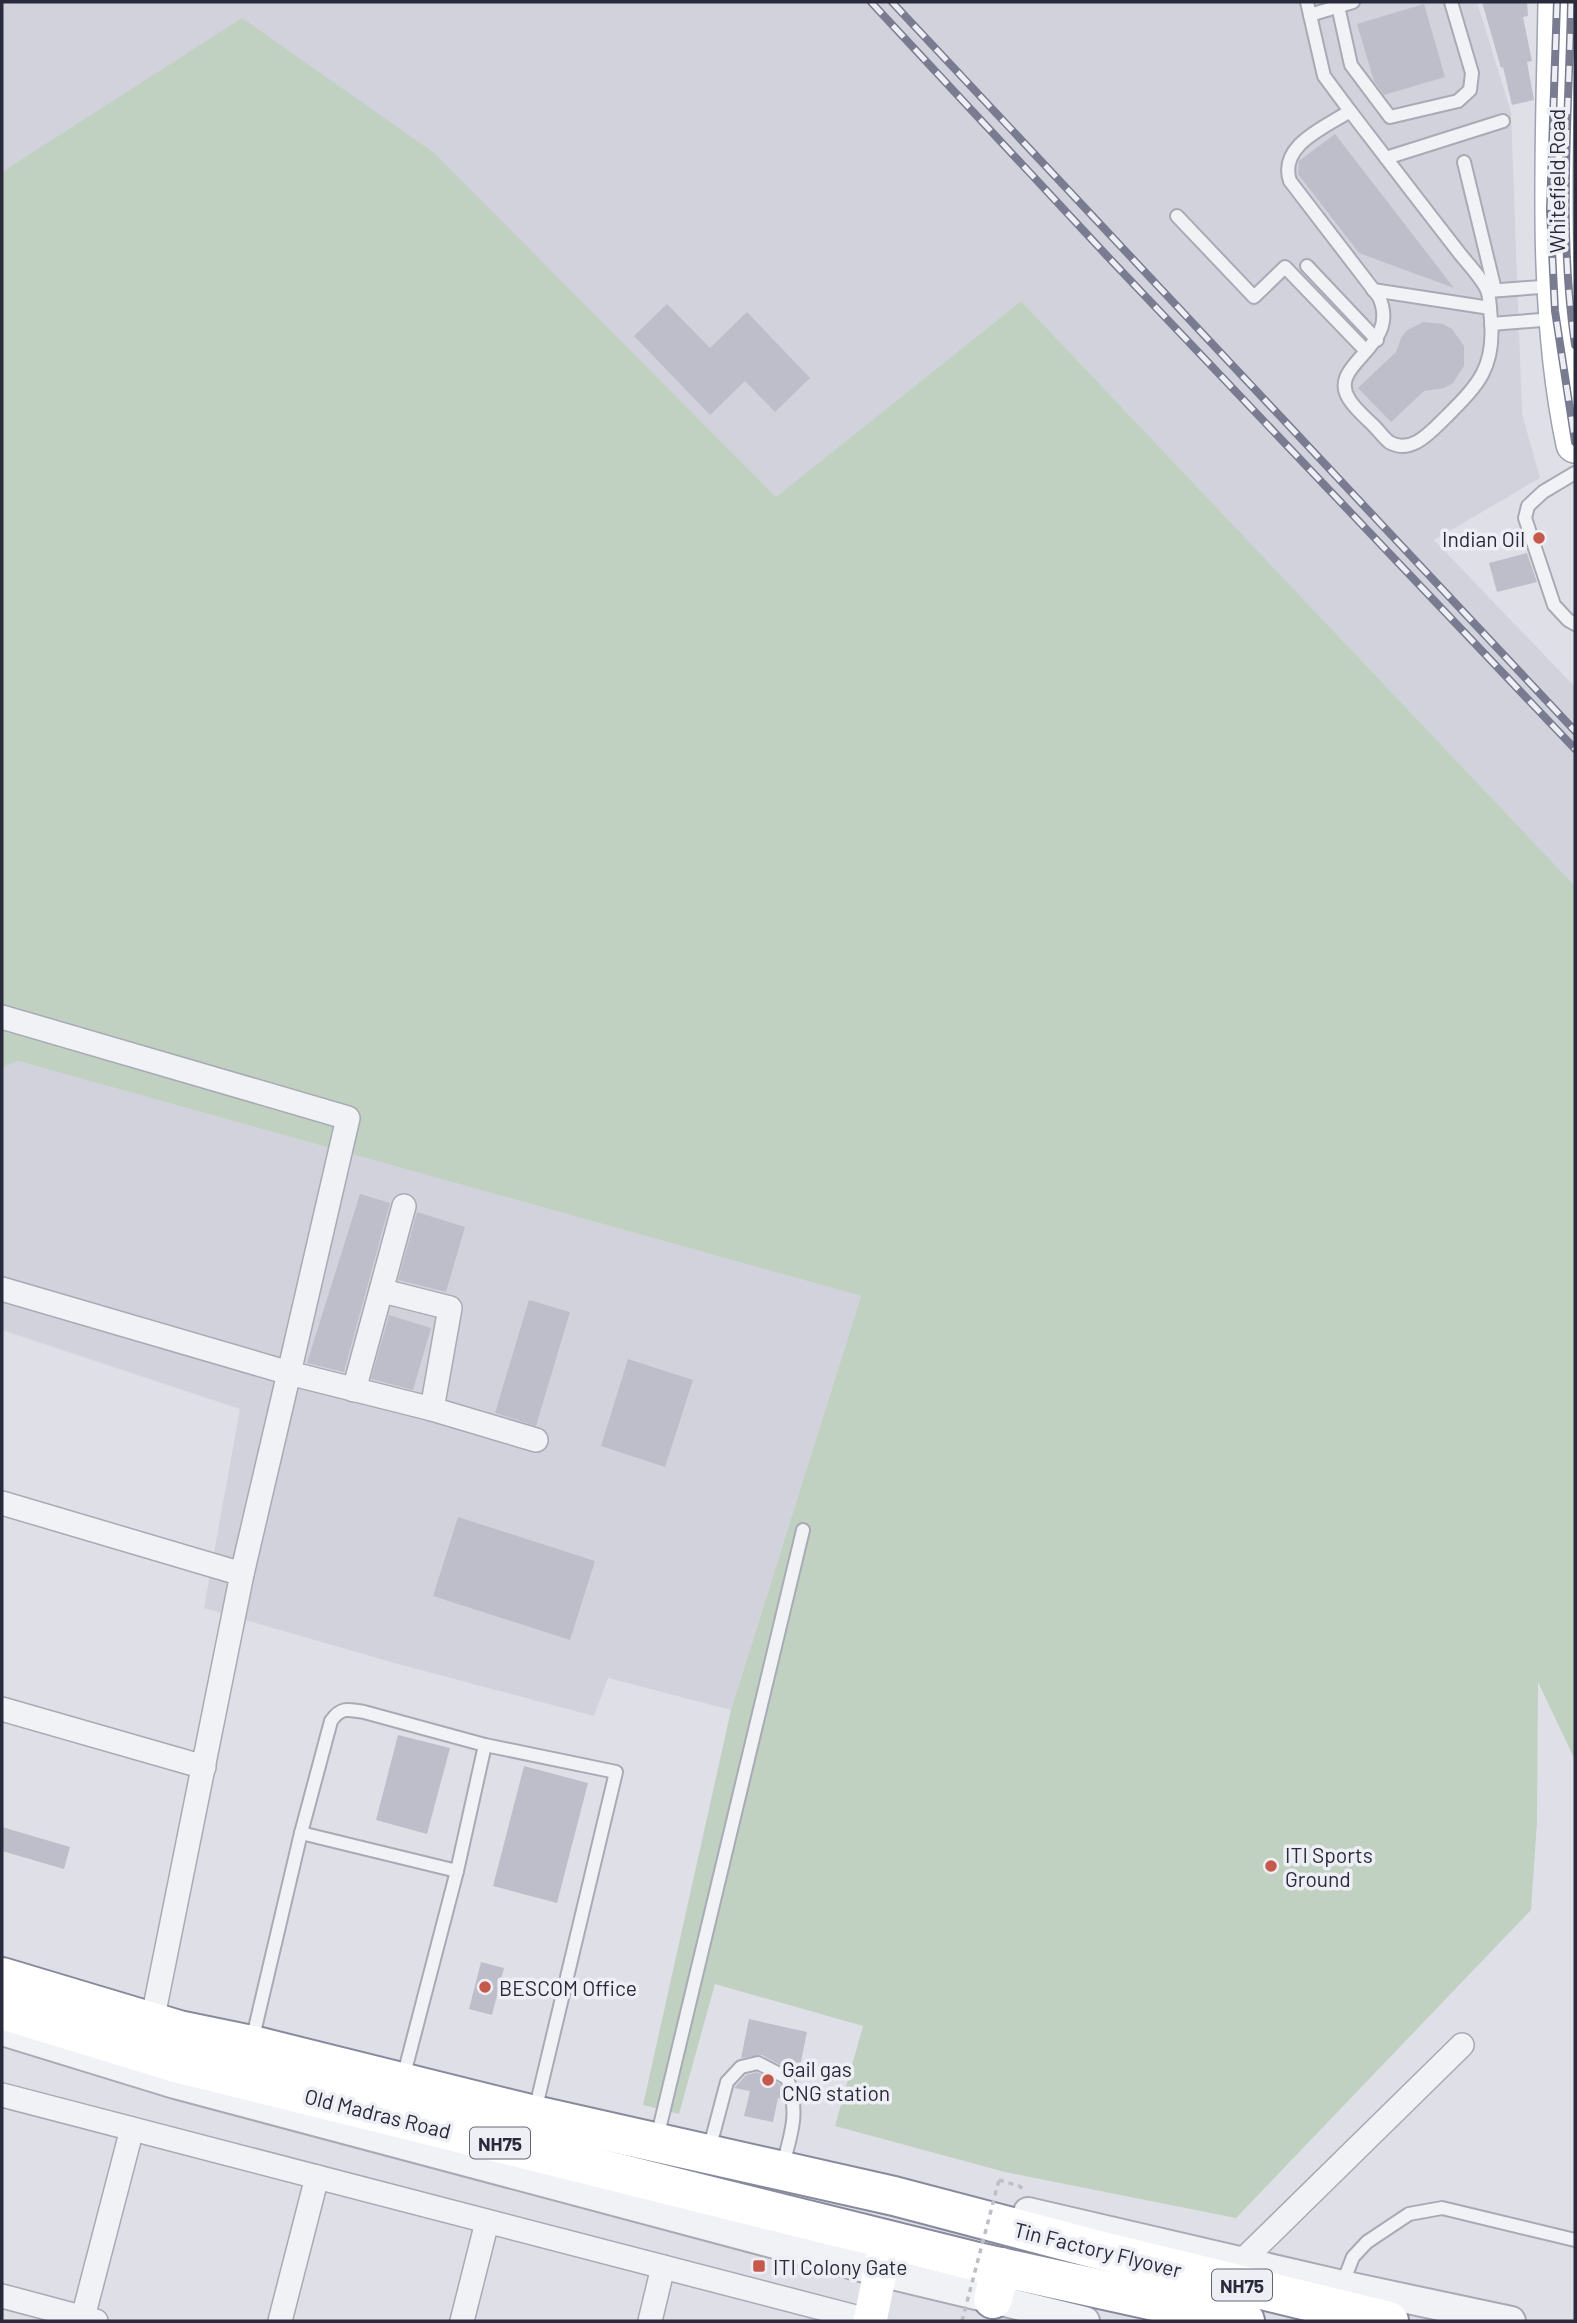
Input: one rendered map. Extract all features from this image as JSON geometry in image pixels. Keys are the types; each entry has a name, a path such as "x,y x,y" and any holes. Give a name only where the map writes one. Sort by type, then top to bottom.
{"highway":[{"name":"Old Madras Road","path":"2,1977 152,2022 971,2217"},
{"name":"Old Madras Road","path":"2,2010 176,2063 884,2255 997,2283"},
{"name":"Tin Factory Flyover","path":"971,2217 1389,2321"},
{"name":"Tin Factory Flyover","path":"997,2283 1245,2321"}],"main road":[{"name":"Whitefield Road","path":"1558,2 1554,200 1558,302 1569,415 1575,444"},
{"path":"871,2321 884,2255"}],"street":[{"path":"2,1017 348,1118 242,1574 152,2022"},
{"path":"354,1390 404,1206"},
{"path":"2,1289 289,1373 432,1409 536,1440"},
{"path":"383,1291 450,1308 432,1409"},
{"path":"2,1503 242,1574"},
{"path":"2,1709 204,1767"},
{"path":"2,2031 188,2088 884,2255"},
{"path":"1242,2261 1462,2045"},
{"path":"2,2095 871,2321"},
{"path":"2,2296 87,2320 132,2129"},
{"path":"280,2321 317,2177"},
{"path":"971,2217 1008,2207 1342,2285 1511,2321"},
{"path":"462,2321 487,2222"},
{"path":"650,2321 663,2267"},
{"path":"997,2283 1084,2321"}],"lane":[{"path":"1353,2 1309,8 1324,76 1492,290 1558,302"},
{"path":"1338,6 1351,65 1390,117 1458,102 1470,90 1472,73 1451,2"},
{"path":"1350,111 1297,147 1289,158 1287,173 1290,181 1379,297 1384,323 1377,340 1353,364 1346,386 1348,398 1389,442 1410,444 1423,439 1481,379 1491,353 1492,290 1464,162"},
{"path":"1386,158 1503,121"},
{"path":"1177,216 1254,297 1285,267 1366,351"},
{"path":"1307,266 1377,340"},
{"path":"1373,290 1490,308"},
{"path":"1491,324 1558,302"},
{"path":"1575,473 1544,492 1528,506 1525,518 1554,605 1567,620 1575,624"},
{"path":"656,2142 803,1530"},
{"path":"252,2045 301,1833 331,1721 340,1710 364,1712 485,1745 616,1772 534,2115"},
{"path":"401,2082 457,1871 485,1745"},
{"path":"301,1833 457,1871"},
{"path":"708,2154 727,2082 741,2067 758,2063 787,2078 794,2098 794,2119 781,2170"},
{"path":"1342,2285 1353,2257 1367,2242 1409,2214 1442,2208 1575,2240"}],"path":[{"path":"962,2321 999,2180 1019,2186"}],"shaded area":[{"path":"2,2 1477,2 1511,112 1522,414 1540,478 1434,540 1575,687 1575,886 1021,301 467,745 2,290"},
{"path":"18,1061 861,1296 731,1710 608,1678 594,1716 398,1664 204,1608 240,1409 2,1330 2,1068"}],"green space":[{"path":"242,18 433,152 776,497 1021,301 1575,886 1575,1760 1538,1682 1537,1822 1531,1910 1236,2218 1005,2172 835,2126 863,2026 715,1984 679,2114 643,2105 731,1710 861,1296 18,1061 2,1068 2,172"}],"building":[{"path":"1482,2 1527,2 1528,16 1523,17 1532,61 1527,62 1534,100 1512,105"},
{"path":"1424,4 1445,77 1384,95 1374,81 1357,24"},
{"path":"1335,134 1454,288 1359,253 1298,174 1299,161"},
{"path":"667,304 710,348 747,312 810,378 775,412 745,381 710,415 634,336"},
{"path":"1423,322 1443,324 1452,329 1464,346 1464,366 1453,383 1444,388 1424,391 1391,422 1358,388 1396,352 1406,331"},
{"path":"1527,553 1537,582 1497,592 1489,563"},
{"path":"360,1194 390,1203 344,1372 307,1363"},
{"path":"417,1212 465,1227 446,1292 398,1280"},
{"path":"529,1300 570,1312 536,1426 495,1413"},
{"path":"389,1315 431,1328 413,1390 371,1379"},
{"path":"628,1359 693,1380 665,1467 601,1446"},
{"path":"458,1517 595,1561 570,1640 433,1596"},
{"path":"398,1735 450,1748 427,1834 376,1820"},
{"path":"524,1766 588,1783 557,1903 493,1886"},
{"path":"2,1827 70,1847 64,1869 2,1851"},
{"path":"481,1962 504,1968 492,2015 469,2009"},
{"path":"749,2019 807,2032 797,2081 791,2071 762,2055 741,2058"},
{"path":"757,2072 780,2084 783,2099 778,2098 773,2122 744,2116 750,2091 734,2088 746,2075"}],"railway":[{"path":"871,2 1109,258 1575,749"},
{"path":"892,2 1575,731"},
{"path":"1557,2 1550,210 1555,311 1575,442"},
{"path":"1571,2 1566,216 1575,345"}],"place":[{"name":"Indian Oil","path":"1539,538"},
{"name":"ITI Sports Ground","path":"1271,1866"},
{"name":"BESCOM Office","path":"485,1987"},
{"name":"Gail gas CNG station","path":"768,2080"},
{"name":"ITI Colony Gate","path":"759,2266"}]}
